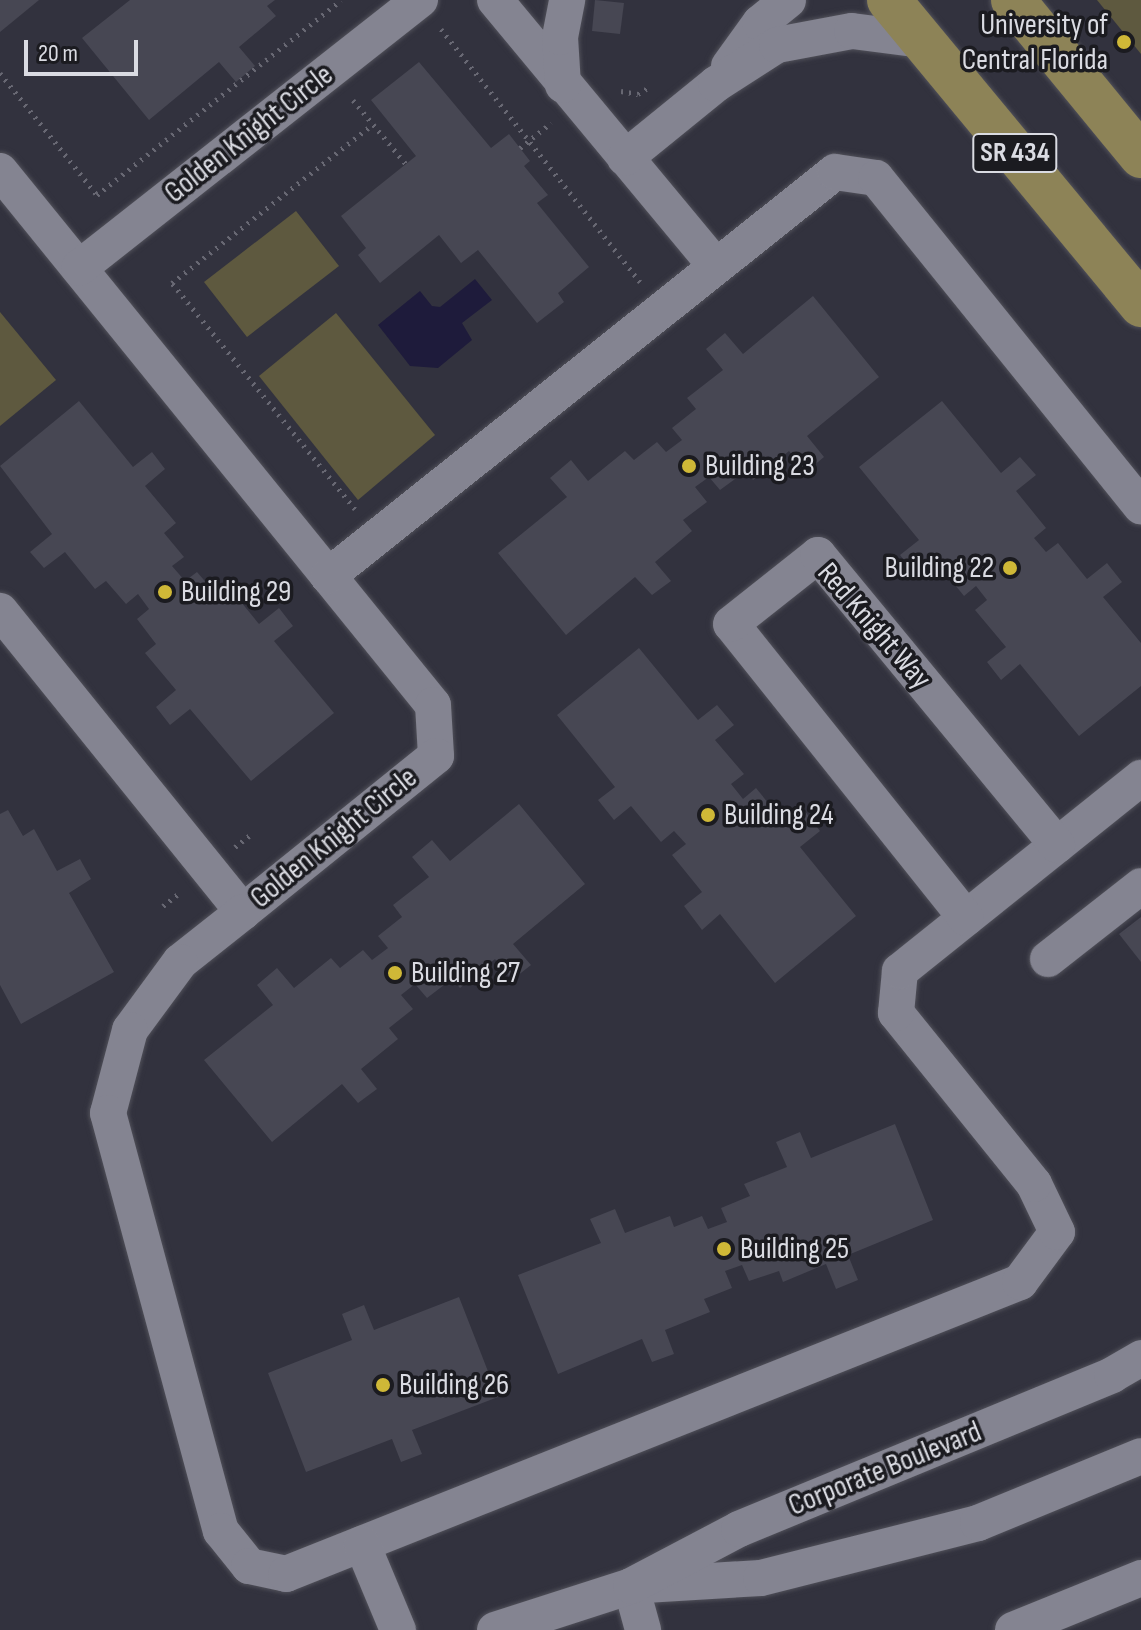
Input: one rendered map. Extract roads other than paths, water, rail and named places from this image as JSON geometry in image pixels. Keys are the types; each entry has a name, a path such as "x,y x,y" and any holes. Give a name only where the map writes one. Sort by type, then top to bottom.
{"main road":[{"name":"SR 434","path":"889,0 1141,305"},
{"path":"1011,6 1141,156"}],"street":[{"name":"Golden Knight Circle","path":"79,268 420,0"},
{"path":"495,0 560,101 625,158 716,266"},
{"path":"560,101 560,37 567,0"},
{"path":"716,84 760,23 788,0"},
{"path":"625,158 716,84 777,45 811,36 852,31 923,40"},
{"name":"Golden Knight Circle","path":"0,171 433,705 436,756 243,912 0,611"},
{"path":"328,576 835,172 876,178 1141,506"},
{"name":"Red Knight Way","path":"966,918 731,624 818,555 1057,845"},
{"path":"243,912 180,962 130,1030 108,1113 221,1531 249,1566 286,1574 1020,1282 1057,1232 1034,1184 896,1013 900,971 1141,778"},
{"path":"1048,959 1141,886"},
{"name":"Corporate Boulevard","path":"495,1630 631,1586 739,1529 1112,1375 1141,1358"},
{"name":"Corporate Boulevard","path":"631,1586 761,1578 978,1523 1141,1456"},
{"path":"362,1544 398,1630"},
{"path":"1013,1630 1141,1578"},
{"path":"631,1586 643,1630"}],"place":[{"name":"University of Central Florida","path":"1124,42"},
{"name":"Building 23","path":"689,466"},
{"name":"Building 22","path":"1010,568"},
{"name":"Building 29","path":"165,592"},
{"name":"Building 24","path":"708,815"},
{"name":"Building 27","path":"395,973"},
{"name":"Building 25","path":"724,1249"},
{"name":"Building 26","path":"383,1385"}]}
